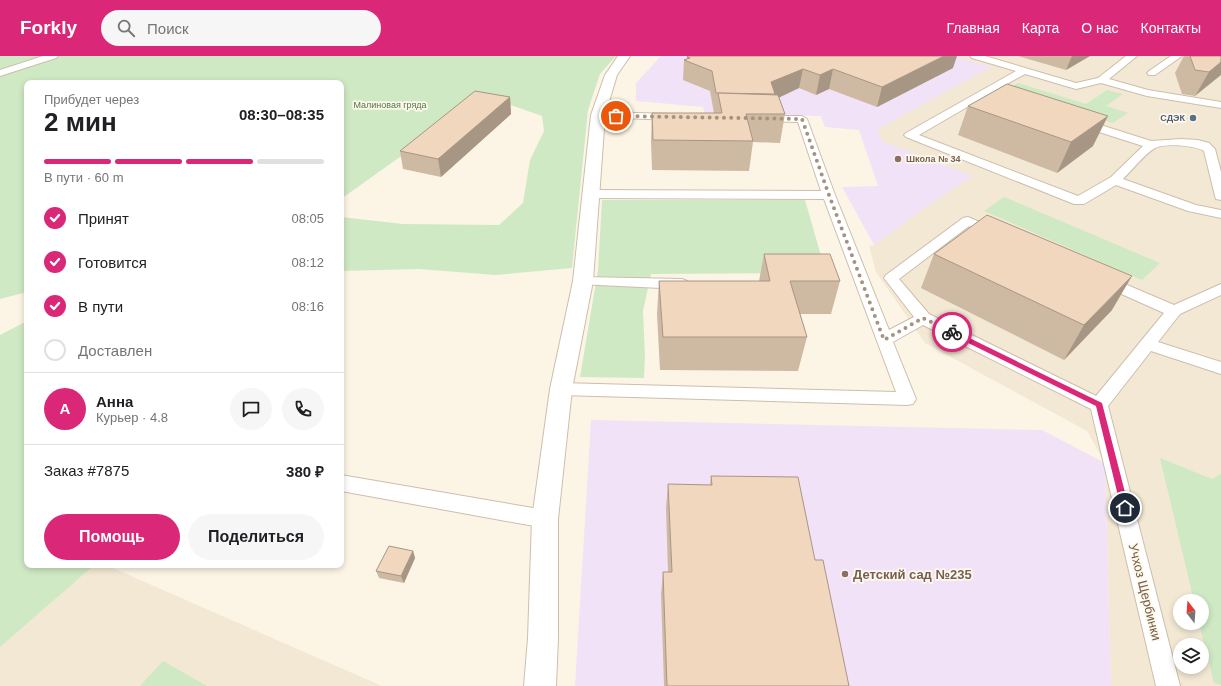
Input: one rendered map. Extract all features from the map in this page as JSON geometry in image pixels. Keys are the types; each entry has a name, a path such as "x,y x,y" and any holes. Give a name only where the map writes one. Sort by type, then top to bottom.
{"street":[{"path":"540,686 543,638 545,519 561,389 583,281 598,115 611,75 624,56"}],"lane":[{"path":"0,73 53,56"},
{"path":"975,56 1076,86 1101,80 1132,56"},
{"path":"1152,73 1177,56"},
{"path":"1023,71 910,135 1079,201 1115,180 1151,145"},
{"path":"1101,80 1147,93 1221,105"},
{"path":"985,92 1151,145 1170,142 1197,143 1207,146 1221,196"},
{"path":"598,115 686,117"},
{"path":"561,389 907,399 829,195 802,119 748,118"},
{"path":"1115,180 1193,208 1221,214"},
{"path":"591,194 829,195"},
{"path":"1174,311 968,221 891,278 923,318 1099,405 1174,311 1221,289"},
{"path":"583,281 695,284"},
{"path":"884,340 923,318"},
{"path":"1148,344 1221,368"},
{"name":"Учхоз Щербинки","path":"1099,405 1168,686"},
{"path":"344,484 545,519"}],"shaded area":[{"name":"Школа № 34","path":"661,56 955,56 991,67 878,129 882,141 973,176 930,204 874,245 842,187 878,186 859,130 825,127 821,116 705,114 703,107 636,101 636,83"},
{"path":"955,56 1221,56 1221,686 1111,686 1105,463 1087,431 925,343 876,272 869,246 874,245 930,204 973,176 882,141 878,129 990,67"},
{"name":"Детский сад №235","path":"591,420 1042,430 1105,463 1111,686 575,686"},
{"path":"0,518 24,560 24,568 113,568 382,686 0,686"}],"green space":[{"name":"Малиновая гряда","path":"0,56 616,56 600,74 588,110 572,268 495,275 419,269 344,271 344,217 403,224 499,225 523,203 530,160 544,131 542,116 508,104 477,102 344,197 344,80 24,80 24,293 0,299"},
{"path":"1018,83 1086,104 1107,90 1123,94 1106,106 1128,113 1113,123 1007,89"},
{"path":"1004,197 1160,263 1142,280 984,211"},
{"path":"602,200 805,200 826,273 651,274 643,311 645,356 644,378 580,377 598,270"},
{"path":"24,323 24,568 91,568 0,647 0,335"},
{"path":"1160,458 1212,479 1221,474 1221,685 1214,683 1209,663 1209,638 1203,638 1201,630 1209,630 1209,594 1192,594"},
{"path":"163,661 207,686 140,686"}],"building":[{"path":"944,56 882,87 833,69 820,75 803,69 771,82 775,94 716,93 712,71 684,60 690,58 687,57"},
{"path":"1190,56 1221,56 1221,62 1209,72 1195,70"},
{"path":"1007,84 1108,116 1071,142 968,106"},
{"path":"475,91 510,97 438,159 400,151"},
{"path":"718,93 778,95 785,114 746,114 753,141 653,140 652,113 722,113"},
{"path":"987,215 1132,276 1084,325 934,254"},
{"path":"764,254 830,254 840,281 790,281 807,337 663,337 659,281 770,281"},
{"path":"711,476 798,477 815,560 823,560 849,686 667,686 663,572 672,572 668,484 712,485"},
{"path":"389,546 413,551 401,576 376,571"}],"way so far":[{"path":"616,116 802,119 884,340 908,328 923,318 952,332"}],"place":[{"name":"СДЭК","path":"1193,118"},
{"name":"Школа № 34","path":"898,159"},
{"name":"Детский сад №235","path":"845,574"}],"route":[{"path":"952,332 1099,405 1125,508"}]}
